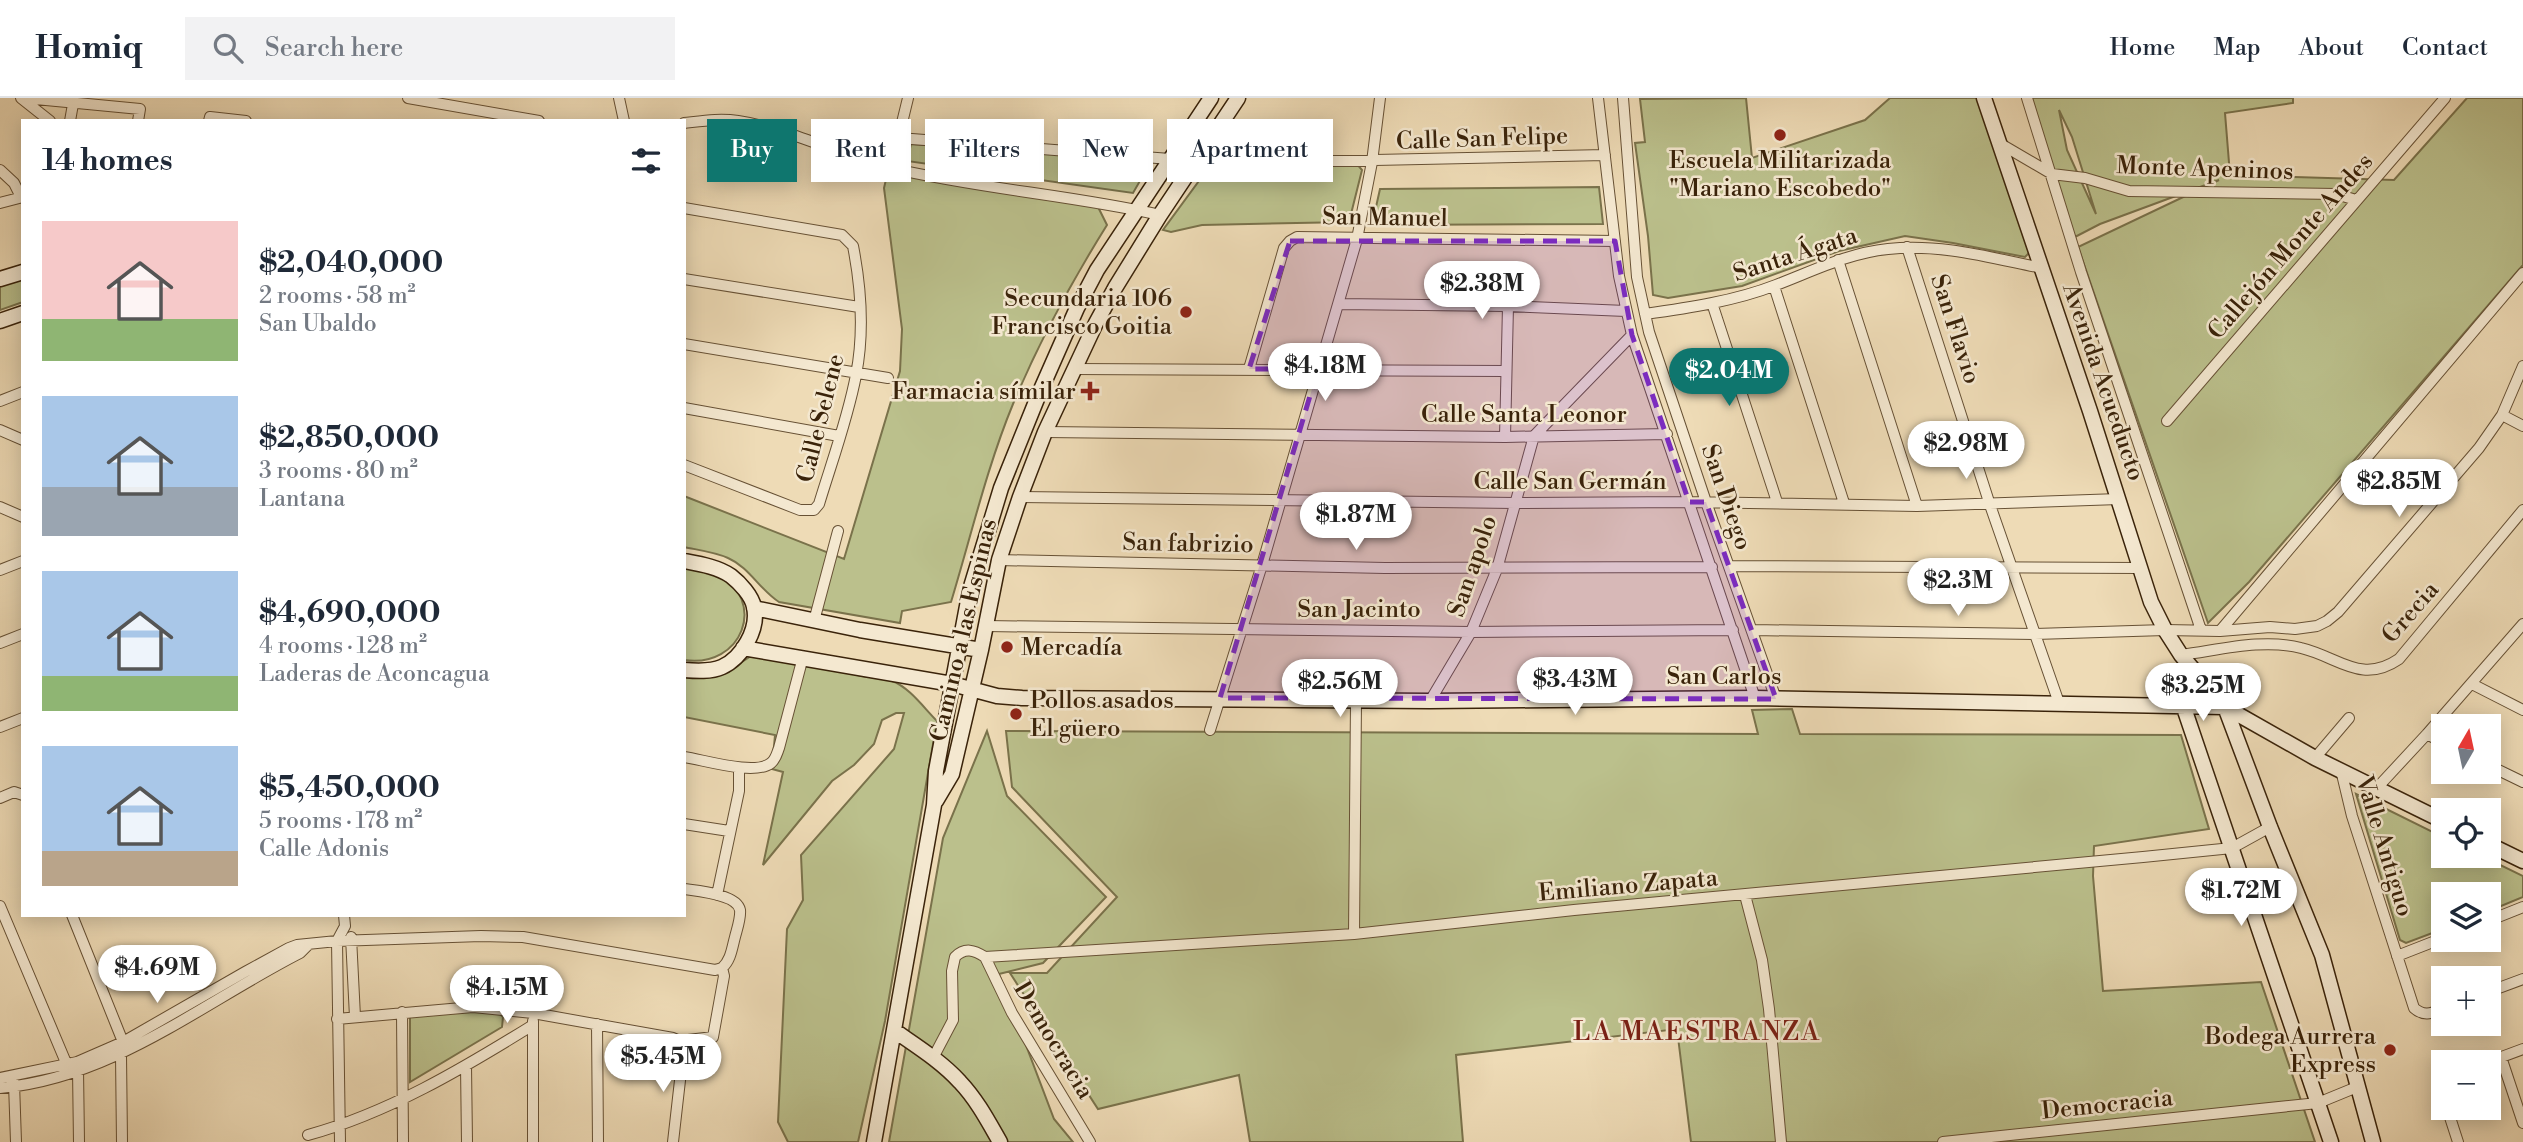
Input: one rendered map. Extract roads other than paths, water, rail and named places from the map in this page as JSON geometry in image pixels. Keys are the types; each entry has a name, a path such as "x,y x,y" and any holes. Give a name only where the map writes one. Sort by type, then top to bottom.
{"street":[{"path":"23,98 140,109 138,119"},
{"path":"23,98 48,119"},
{"path":"408,98 528,119"},
{"path":"619,98 624,119"},
{"path":"903,119 908,98"},
{"name":"Camino a las Espinas","path":"1197,119 1211,98"},
{"name":"Camino a las Espinas","path":"1224,119 1238,98"},
{"path":"1210,730 1262,565 1357,239 1373,162 1380,98"},
{"name":"San Diego","path":"1598,98 1615,241 1632,335 1755,698"},
{"name":"San Diego","path":"1623,98 1637,277 1645,314 1706,502 1776,699"},
{"name":"Avenida Acueducto","path":"1984,98 2151,602 2181,656 2225,707 2322,955 2373,1142"},
{"name":"Avenida Acueducto","path":"2027,98 2081,272 2201,631"},
{"name":"Callejón Monte Andes","path":"2167,421 2445,98"},
{"path":"70,119 74,104"},
{"path":"686,123 739,121 811,142"},
{"path":"911,139 1167,159"},
{"path":"1999,143 2052,174"},
{"name":"Calle San Felipe","path":"1333,162 1605,155"},
{"name":"Camino a las Espinas","path":"874,1142 934,805 936,771 970,590 1001,488 1077,308 1097,270 1167,164"},
{"path":"0,170 14,183 21,195"},
{"path":"911,172 1160,215"},
{"name":"Monte Apeninos","path":"2052,174 2085,178 2129,191 2336,194 2356,200"},
{"name":"Camino a las Espinas","path":"934,805 952,774 999,560 1045,432 1096,323 1181,182"},
{"path":"0,203 21,197"},
{"name":"Calle Selene","path":"686,208 842,235 853,246 860,343 857,373 819,504 814,510 808,511 686,463"},
{"name":"San Manuel","path":"1250,369 1284,248 1297,237 1615,241"},
{"name":"Santa Ágata","path":"1645,314 1712,303 1774,286 1838,260 1907,247 1961,252 2042,268"},
{"name":"San Flavio","path":"1907,247 1990,505 2059,703"},
{"path":"1838,260 1917,506"},
{"path":"0,279 21,273"},
{"path":"2220,631 2523,273"},
{"path":"686,279 859,307"},
{"path":"1774,286 1844,503"},
{"path":"1712,303 1777,502"},
{"path":"1338,304 1508,306 1626,312"},
{"path":"1506,436 1508,306"},
{"path":"0,321 21,314"},
{"path":"1534,436 1632,335"},
{"path":"686,344 888,378"},
{"path":"1753,630 2035,634 2220,631 2270,627 2295,629 2317,626 2338,612 2456,477 2502,415 2523,366"},
{"path":"1074,369 1506,371"},
{"path":"0,401 21,393"},
{"path":"686,408 839,436"},
{"path":"2502,415 2523,426"},
{"path":"0,430 21,439"},
{"name":"Calle Santa Leonor","path":"1045,432 1506,436 1667,434"},
{"name":"San apolo","path":"1430,701 1471,632 1497,569 1534,436"},
{"name":"Calle San Germán","path":"1020,496 1515,503 1777,502 1917,506 2119,499"},
{"path":"0,507 21,516"},
{"name":"Grecia","path":"2181,656 2256,645 2297,647 2364,670 2385,668 2399,659 2523,510"},
{"path":"814,621 838,531"},
{"name":"San fabrizio","path":"999,560 1497,569 1712,567"},
{"path":"686,561 709,566 732,577 748,595 754,608 750,635 735,658 721,668 686,670"},
{"path":"0,570 21,562"},
{"path":"1729,566 2139,568"},
{"path":"754,608 981,650"},
{"path":"2376,789 2518,637 2523,624"},
{"name":"San Jacinto","path":"986,626 1471,632 1732,630"},
{"path":"2252,629 2256,645"},
{"path":"2295,629 2297,647"},
{"path":"0,643 21,635"},
{"name":"San Carlos","path":"743,648 952,684 997,696 1022,698 1430,701 1755,698 2225,707"},
{"path":"686,757 739,768 761,767 774,760 803,657"},
{"path":"2195,674 2183,705 2331,1142"},
{"path":"2472,684 2523,710"},
{"path":"1354,934 1356,700"},
{"path":"2225,707 2315,758 2431,815"},
{"path":"2315,758 2349,718"},
{"path":"0,727 21,719"},
{"path":"2427,734 2431,736"},
{"path":"717,895 740,781 739,768"},
{"name":"Valle Antiguo","path":"2340,770 2355,827 2414,1008 2419,1013 2431,1013"},
{"path":"2501,771 2523,782"},
{"path":"0,798 14,792 21,794"},
{"path":"686,824 729,831"},
{"name":"Emiliano Zapata","path":"933,1058 953,1020 952,971 955,957 965,950 978,952 985,957 1354,934 2232,848 2270,827"},
{"path":"2501,850 2523,861"},
{"path":"686,889 733,900 740,911 730,958 719,969"},
{"path":"1745,895 1762,960 1782,1142"},
{"path":"0,906 74,1066 79,1142"},
{"path":"2501,916 2523,907"},
{"path":"73,917 123,1042 122,1142"},
{"path":"344,921 353,940 355,1017"},
{"path":"341,1142 337,941 344,921"},
{"path":"74,1066 123,1042 289,948 309,944 353,940 523,937 719,969 724,976 713,1037 680,1041 533,1013 473,1007 337,1019"},
{"path":"2397,956 2431,943"},
{"path":"0,1088 13,1082 121,1055 300,953 309,944"},
{"name":"Democracia","path":"985,957 1007,1005 1090,1142"},
{"path":"2501,987 2523,979"},
{"path":"402,1012 403,1142"},
{"path":"533,1013 533,1142"},
{"path":"597,1024 598,1142"},
{"path":"308,1135 340,1126 403,1099 466,1066 533,1025"},
{"path":"895,1031 959,1080 1000,1142"},
{"path":"673,1142 683,1054 680,1041"},
{"path":"2523,1049 2501,1057 2523,1123"},
{"path":"466,1066 467,1142"},
{"path":"0,1078 13,1082"},
{"path":"13,1082 16,1142"},
{"name":"Democracia","path":"1943,1142 2318,1102 2357,1087"},
{"path":"2451,1120 2458,1142"}],"place":[{"name":"Escuela Militarizada \"Mariano Escobedo\"","path":"1780,135"},
{"name":"Secundaria 106 Francisco Goitia","path":"1186,312"},
{"name":"Farmacia símilar","path":"1090,391"},
{"name":"Mercadía","path":"1007,647"},
{"name":"Pollos asados El güero","path":"1016,714"},
{"name":"Bodega Aurrera Express","path":"2390,1050"}],"district":[{"name":"LA MAESTRANZA","path":"1697,1031"}]}
